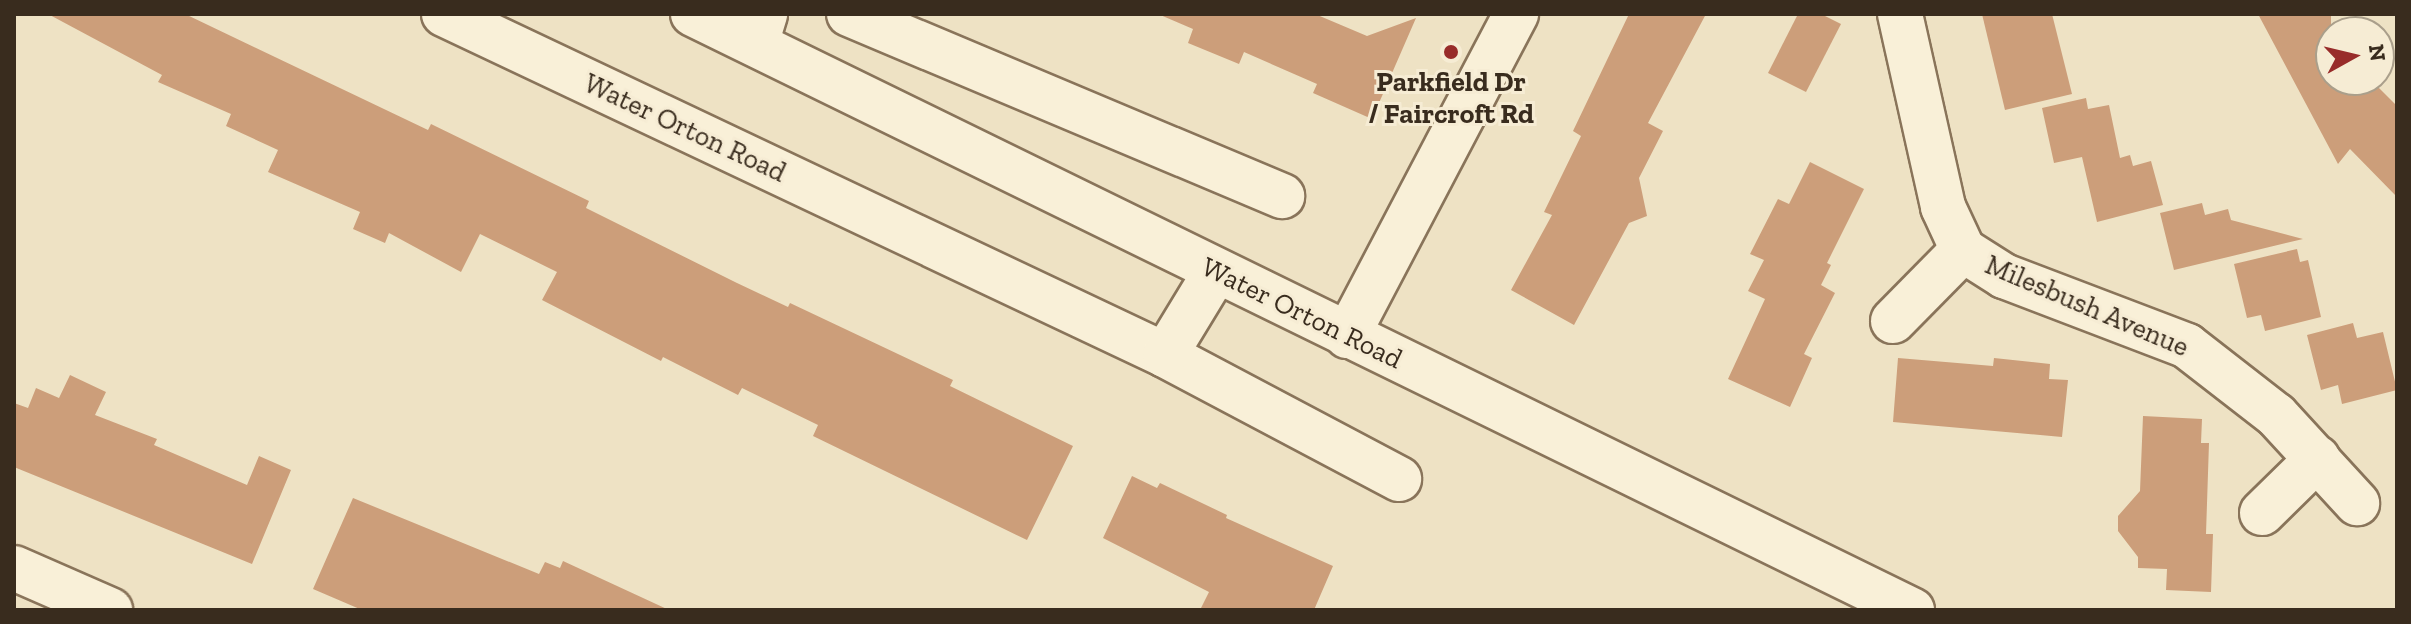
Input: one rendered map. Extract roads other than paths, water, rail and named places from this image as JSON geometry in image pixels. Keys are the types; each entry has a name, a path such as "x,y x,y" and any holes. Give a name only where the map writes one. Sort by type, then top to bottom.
{"street":[{"name":"Water Orton Road","path":"444,14 1165,355 1399,479"},
{"name":"Water Orton Road","path":"693,14 761,29 1216,271 1698,503 1912,610"},
{"path":"849,14 1282,196"},
{"path":"1347,336 1516,14"},
{"name":"Milesbush Avenue","path":"1900,14 1943,207 1963,250 2004,276 2187,346 2276,415 2357,503"},
{"name":"Milesbush Avenue","path":"1893,321 1963,250"},
{"path":"1165,355 1216,271"},
{"path":"2262,513 2318,458"},
{"path":"14,568 110,610"}],"place":[{"name":"Parkfield Dr / Faircroft Rd","path":"1451,52"}]}
